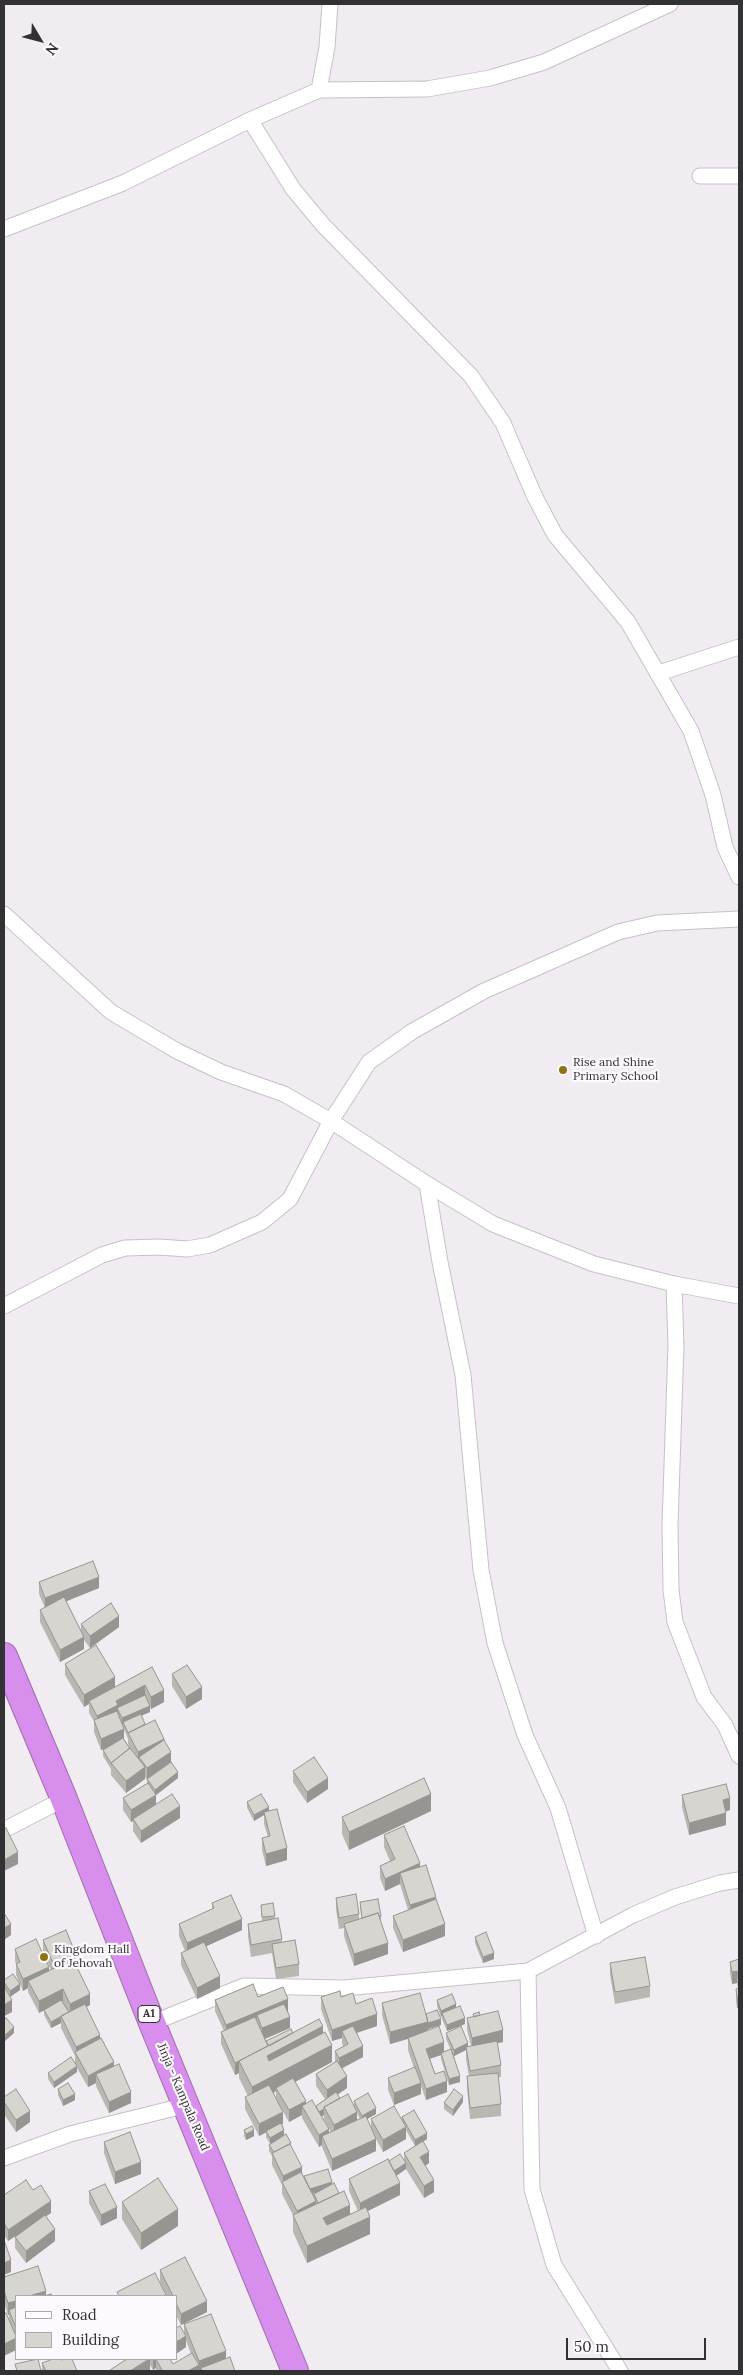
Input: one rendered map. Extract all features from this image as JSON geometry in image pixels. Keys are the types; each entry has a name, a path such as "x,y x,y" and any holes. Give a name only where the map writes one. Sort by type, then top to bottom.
{"highway":[{"name":"Jinja - Kampala Road","path":"4,1656 295,2371"}],"street":[{"path":"319,90 327,47 330,4"},
{"path":"6,224 123,183 250,120 319,90 427,88 490,78 544,62 670,4"},
{"path":"250,120 293,189 323,225 471,376 503,424 555,535 628,622 691,731 713,795 725,847 739,877"},
{"path":"700,176 739,176"},
{"path":"659,673 739,647"},
{"path":"4,914 111,1012 177,1050 222,1072 284,1094 331,1120 427,1184 493,1224 594,1264 674,1284 739,1296"},
{"path":"4,1306 102,1255 124,1248 159,1247 187,1249 210,1245 262,1222 290,1199 331,1120 369,1062 413,1031 484,991 618,932 657,923 739,919"},
{"path":"427,1184 440,1262 463,1375 481,1570 494,1643 525,1735 558,1808 596,1936"},
{"path":"674,1284 676,1345 670,1525 671,1590 675,1622 704,1697 725,1725 739,1756"},
{"path":"4,1830 64,1800"},
{"path":"152,2022 244,1986 344,1988 528,1971 633,1915 676,1897 720,1883 739,1880"},
{"path":"528,1971 532,2188 554,2265 620,2371"},
{"path":"4,2158 70,2134 187,2104"}],"building":[{"path":"93,1561 99,1577 45,1598 39,1582"},
{"path":"64,1597 84,1637 60,1650 40,1610"},
{"path":"111,1603 119,1616 90,1636 81,1624"},
{"path":"96,1645 115,1677 84,1695 65,1664"},
{"path":"187,1665 202,1687 186,1697 172,1674"},
{"path":"152,1667 164,1690 151,1697 145,1685 116,1701 118,1705 97,1716 89,1701"},
{"path":"145,1695 150,1706 122,1718 117,1708"},
{"path":"117,1711 124,1729 101,1739 94,1720"},
{"path":"141,1714 145,1724 128,1733 123,1722"},
{"path":"155,1720 164,1739 138,1752 128,1733"},
{"path":"123,1738 130,1748 111,1763 103,1750"},
{"path":"164,1740 171,1752 147,1768 139,1757"},
{"path":"130,1748 145,1767 126,1781 111,1763"},
{"path":"314,1757 328,1778 307,1792 293,1771"},
{"path":"171,1762 178,1772 155,1790 147,1779"},
{"path":"424,1778 431,1794 349,1832 342,1817"},
{"path":"148,1783 156,1795 131,1810 123,1798"},
{"path":"726,1784 730,1798 723,1800 726,1813 689,1823 682,1795"},
{"path":"172,1794 180,1806 141,1831 133,1819"},
{"path":"261,1794 269,1807 254,1815 247,1802"},
{"path":"277,1809 287,1848 266,1854 262,1838 270,1836 264,1812"},
{"path":"404,1826 420,1863 385,1879 380,1866 395,1859 384,1835"},
{"path":"6,1828 18,1852 4,1860 4,1829"},
{"path":"426,1865 436,1897 410,1905 400,1873"},
{"path":"356,1894 359,1914 339,1918 336,1898"},
{"path":"231,1895 242,1919 187,1943 179,1924 214,1908 212,1903"},
{"path":"378,1899 381,1916 378,1913 362,1918 360,1902"},
{"path":"436,1899 445,1924 403,1940 393,1916"},
{"path":"273,1903 275,1916 262,1917 261,1905"},
{"path":"4,1913 11,1924 4,1928"},
{"path":"378,1913 388,1943 354,1954 344,1924"},
{"path":"278,1918 282,1939 251,1945 248,1924"},
{"path":"66,1930 76,1955 54,1965 43,1940"},
{"path":"486,1932 494,1953 483,1957 475,1937"},
{"path":"36,1939 49,1967 23,1979 16,1964 20,1962 15,1949"},
{"path":"295,1940 299,1964 276,1968 272,1944"},
{"path":"204,1942 220,1976 197,1988 181,1953"},
{"path":"645,1957 650,1986 615,1992 610,1963"},
{"path":"73,1959 90,1994 70,2004 63,1989 39,2001 28,1981"},
{"path":"739,1959 739,1982 737,1971 732,1972 730,1962"},
{"path":"13,1974 20,1984 10,1991 4,1980"},
{"path":"253,1984 258,1997 283,1987 288,1999 226,2025 215,2000"},
{"path":"4,1986 12,2000 4,2005"},
{"path":"739,1988 739,1996 737,1997 736,1989"},
{"path":"340,1991 341,1997 353,1993 356,2004 372,1998 377,2014 332,2030 321,1997"},
{"path":"420,1993 428,2022 390,2032 382,2003"},
{"path":"452,1994 456,2004 441,2011 437,2000"},
{"path":"61,2000 69,2012 51,2022 44,2010"},
{"path":"85,2004 100,2035 76,2047 61,2016"},
{"path":"284,2004 290,2017 262,2028 257,2015"},
{"path":"460,2006 465,2018 447,2025 442,2013"},
{"path":"437,2010 441,2019 428,2023 426,2014"},
{"path":"498,2011 503,2030 472,2038 467,2018"},
{"path":"479,2012 480,2015 474,2017 473,2014"},
{"path":"255,2017 268,2046 235,2063 221,2032"},
{"path":"6,2018 14,2027 4,2036 4,2020"},
{"path":"319,2019 323,2026 267,2056 269,2061 325,2032 332,2045 252,2087 239,2061"},
{"path":"353,2026 363,2046 339,2058 335,2051 348,2044 342,2031"},
{"path":"439,2026 444,2042 426,2049 435,2074 444,2071 447,2081 426,2089 408,2038"},
{"path":"461,2026 468,2043 454,2050 446,2033"},
{"path":"291,2029 293,2033 269,2046 266,2041"},
{"path":"101,2038 114,2062 88,2076 75,2052"},
{"path":"497,2041 501,2065 470,2071 466,2047"},
{"path":"451,2049 460,2076 449,2079 441,2053"},
{"path":"71,2057 77,2066 54,2082 48,2073"},
{"path":"337,2061 347,2076 327,2090 316,2074"},
{"path":"119,2064 131,2092 109,2102 96,2074"},
{"path":"415,2067 421,2083 394,2093 388,2078"},
{"path":"498,2073 501,2104 470,2108 467,2076"},
{"path":"293,2078 306,2101 289,2110 276,2088"},
{"path":"68,2083 75,2094 63,2100 58,2089"},
{"path":"269,2085 283,2112 259,2124 245,2097"},
{"path":"16,2089 30,2111 16,2120 4,2102 4,2097"},
{"path":"454,2089 463,2096 453,2110 444,2103"},
{"path":"336,2092 340,2098 319,2112 316,2106"},
{"path":"368,2093 376,2108 362,2116 354,2101"},
{"path":"348,2094 357,2112 334,2125 324,2107"},
{"path":"312,2100 329,2129 319,2135 302,2106"},
{"path":"394,2106 406,2127 383,2140 371,2119"},
{"path":"414,2110 427,2133 415,2140 402,2117"},
{"path":"366,2116 376,2139 332,2159 322,2136"},
{"path":"281,2123 284,2130 270,2138 266,2131"},
{"path":"252,2126 254,2130 246,2134 244,2130"},
{"path":"130,2132 141,2162 115,2172 104,2142"},
{"path":"286,2134 291,2143 274,2152 269,2145"},
{"path":"423,2141 429,2152 420,2157 434,2180 424,2186 404,2153"},
{"path":"290,2144 302,2167 283,2176 272,2153"},
{"path":"400,2154 406,2163 394,2171 389,2161"},
{"path":"388,2159 400,2183 360,2203 349,2179"},
{"path":"328,2169 332,2182 310,2189 304,2176"},
{"path":"301,2172 316,2201 297,2211 282,2182"},
{"path":"158,2178 178,2209 141,2233 122,2202"},
{"path":"26,2180 33,2190 41,2185 51,2201 8,2230 4,2223 4,2195"},
{"path":"334,2183 339,2193 318,2203 314,2194"},
{"path":"105,2184 117,2207 101,2215 89,2191"},
{"path":"344,2191 350,2205 323,2218 327,2225 366,2207 370,2217 307,2246 293,2215"},
{"path":"45,2215 55,2229 26,2251 15,2237"},
{"path":"4,2240 11,2260 4,2263"},
{"path":"185,2257 207,2301 181,2314 178,2307 178,2295 172,2295 160,2270"},
{"path":"38,2266 46,2291 32,2295 15,2295 15,2301 8,2303 4,2291 4,2277"},
{"path":"155,2273 166,2295 118,2295 117,2292"},
{"path":"15,2307 15,2325 9,2310"},
{"path":"6,2313 15,2334 15,2338 4,2344 4,2314"},
{"path":"211,2314 226,2351 199,2361 184,2324"},
{"path":"180,2326 186,2336 178,2341 178,2327"},
{"path":"192,2353 199,2365 188,2371 160,2371 162,2370 157,2360 171,2360 173,2364"},
{"path":"230,2357 235,2371 202,2371 201,2368"},
{"path":"38,2360 41,2371 17,2371 15,2364"},
{"path":"50,2360 72,2360 77,2371 46,2371 42,2363"},
{"path":"125,2360 147,2360 130,2371 110,2370"}],"place":[{"name":"Rise and Shine Primary School","path":"563,1070"},
{"name":"Kingdom Hall of Jehovah","path":"44,1957"}]}
